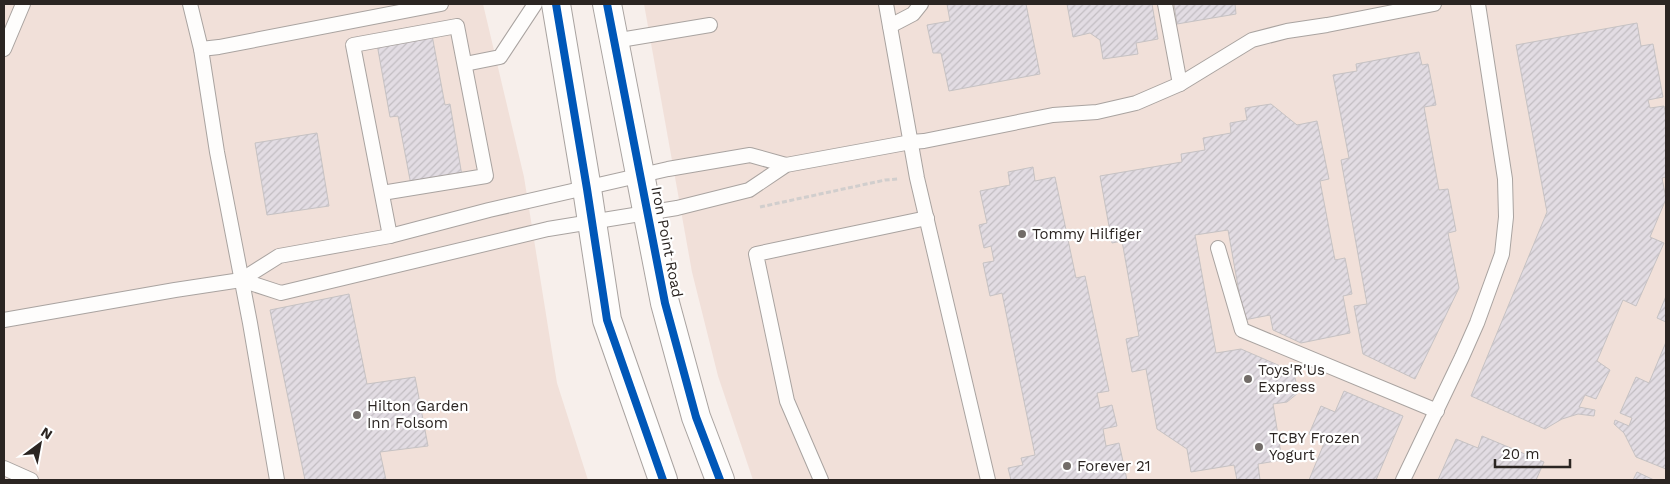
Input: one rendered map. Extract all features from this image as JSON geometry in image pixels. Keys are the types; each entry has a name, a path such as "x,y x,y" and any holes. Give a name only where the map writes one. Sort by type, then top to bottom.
{"main road":[{"path":"556,4 607,320 663,480"},
{"name":"Iron Point Road","path":"607,4 665,302 684,379 720,480"}],"lane":[{"path":"4,49 24,4"},
{"path":"190,4 201,50 217,152 278,480"},
{"path":"201,50 441,4"},
{"path":"464,64 500,57 535,4"},
{"path":"886,4 918,178 988,480"},
{"path":"890,26 913,14 921,4"},
{"path":"1165,4 1180,84"},
{"path":"241,280 282,293 548,229 649,214 749,190 786,165 911,142 924,142 1053,115 1097,112 1128,105 1180,84 1252,40 1287,31 1434,4"},
{"path":"1403,480 1462,357 1502,254 1505,226 1505,179 1478,4"},
{"path":"614,41 710,25"},
{"path":"382,193 486,176 457,26 353,46 390,236"},
{"path":"4,320 241,280 279,256 390,236 489,210 640,176 750,155 786,165"},
{"path":"820,480 787,401 756,254 927,218"},
{"path":"1218,248 1242,330 1437,411"},
{"path":"4,468 32,480"}],"path":[{"path":"754,209 885,180 918,178"}],"shaded area":[{"path":"4,4 483,4 524,177 557,383 588,480 4,480"},
{"path":"644,4 1666,4 1666,480 753,480 718,376 692,272"}],"building":[{"path":"947,4 1026,4 1040,74 949,91 941,53 933,53 927,25 950,21"},
{"path":"1067,4 1152,4 1158,39 1136,43 1138,54 1103,59 1100,40 1090,33 1073,37"},
{"path":"1174,4 1235,4 1236,14 1177,24"},
{"path":"1637,23 1641,46 1653,44 1663,97 1648,100 1650,108 1664,106 1666,116 1666,177 1662,178 1666,199 1650,237 1664,243 1636,306 1623,300 1597,361 1610,370 1596,399 1585,395 1579,407 1595,410 1594,416 1578,414 1562,419 1545,429 1471,396 1547,212 1516,45"},
{"path":"432,35 445,105 450,104 462,176 411,185 398,116 390,117 377,44"},
{"path":"1419,52 1422,65 1428,64 1436,105 1424,107 1439,190 1448,189 1456,231 1448,233 1459,288 1415,379 1363,354 1354,306 1367,304 1341,160 1349,158 1333,75 1357,71 1356,64"},
{"path":"1271,104 1297,125 1317,121 1329,179 1320,181 1335,260 1345,258 1352,294 1343,296 1350,333 1301,343 1273,330 1270,315 1244,320 1228,230 1195,235 1216,353 1241,349 1294,372 1298,393 1287,402 1273,404 1282,460 1258,464 1260,480 1237,480 1234,465 1191,472 1187,449 1157,429 1146,369 1132,372 1126,339 1139,336 1122,241 1112,243 1100,176 1182,162 1181,154 1205,150 1203,138 1231,133 1230,123 1247,120 1245,108"},
{"path":"317,133 329,206 267,215 255,143"},
{"path":"1033,167 1035,181 1055,177 1076,278 1085,276 1109,391 1097,393 1100,408 1112,405 1117,426 1103,429 1106,446 1119,443 1127,480 1011,480 1008,468 1023,465 1021,458 1035,455 1002,293 990,296 983,263 994,261 991,246 984,248 979,225 987,223 980,191 1010,185 1008,172"},
{"name":"Hilton Garden Inn Folsom","path":"349,294 367,384 415,377 428,446 380,452 386,480 305,480 270,310"},
{"path":"1666,296 1666,322 1657,318"},
{"path":"1666,342 1666,469 1636,457 1624,433 1614,424 1615,420 1629,426 1632,418 1620,413 1636,377 1649,383"},
{"path":"1344,391 1403,416 1376,480 1309,480 1325,441 1309,434 1321,406 1335,412"},
{"path":"1482,436 1544,462 1536,480 1438,480 1456,439 1478,448"},
{"path":"1637,472 1654,480 1633,480"}],"cycle path":[{"path":"556,4 607,320 663,480"},
{"path":"607,4 665,303 696,417 720,480"}],"place":[{"name":"Tommy Hilfiger","path":"1022,234"},
{"name":"Toys'R'Us Express","path":"1248,379"},
{"name":"Hilton Garden Inn Folsom","path":"357,415"},
{"name":"TCBY Frozen Yogurt","path":"1259,447"},
{"name":"Forever 21","path":"1067,466"}]}
